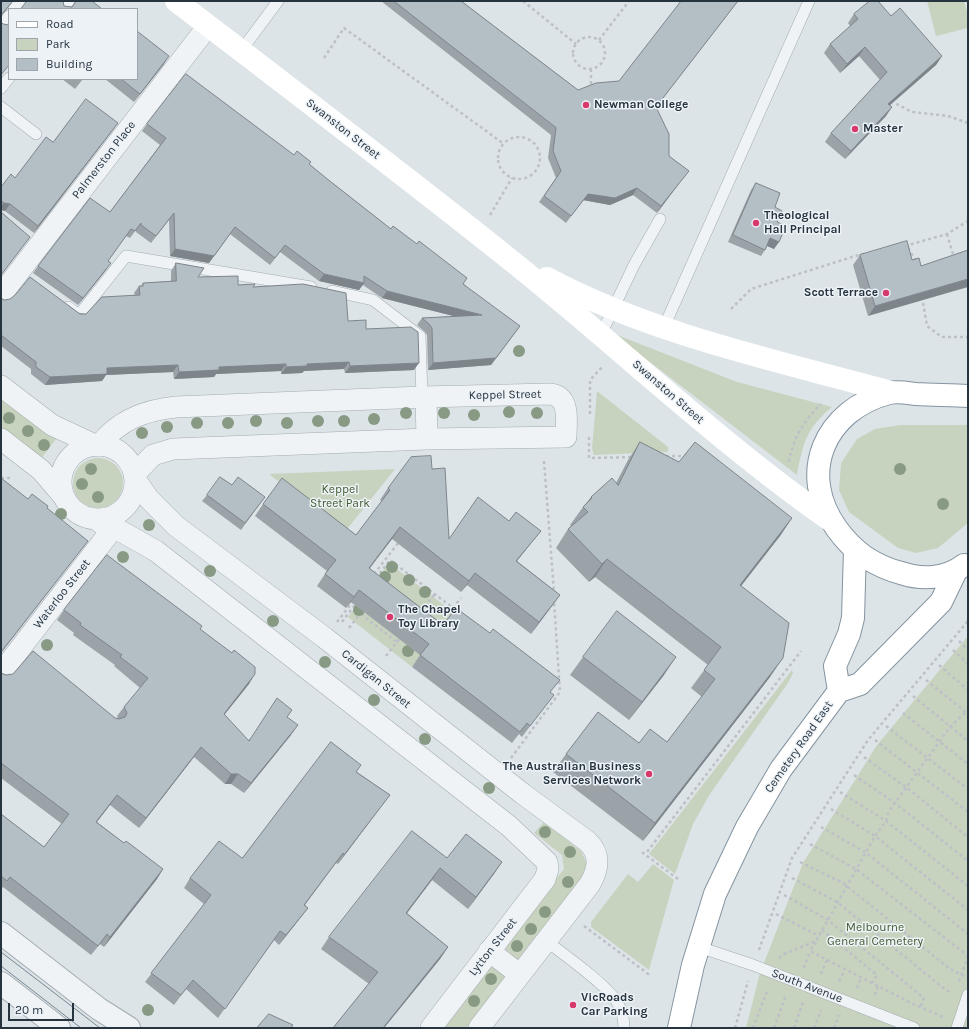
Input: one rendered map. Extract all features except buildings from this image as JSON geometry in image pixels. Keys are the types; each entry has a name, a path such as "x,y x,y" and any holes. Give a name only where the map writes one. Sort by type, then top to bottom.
{"main road":[{"name":"Swanston Street","path":"176,1 508,258 598,332 730,446 831,521"},
{"name":"Swanston Street","path":"508,258 580,295 613,309 732,350 891,392 968,396"},
{"path":"891,392 852,410 838,422 824,444 821,454 818,481 821,498 831,521 842,536 865,558 909,576 927,578 962,566"},
{"name":"Cemetery Road East","path":"839,691 835,666 848,634 852,618 855,549"},
{"name":"Cemetery Road East","path":"680,1028 699,947 715,894 747,827 781,769 839,691 860,684 941,602 962,566"}],"street":[{"name":"Palmerston Place","path":"1,295 25,275 34,241 208,26"},
{"path":"1,386 52,425 98,446"},
{"name":"Keppel Street","path":"98,446 110,432 123,422 144,412 162,408 424,397 550,394 557,396 562,400 566,410 566,436 173,450 153,455 134,477"},
{"path":"424,397 428,440"},
{"path":"1,439 41,470 77,512 98,519 156,551 396,738 417,712"},
{"path":"66,499 62,482 66,465 78,452 89,447 98,446 112,448 122,454 129,463 134,477 134,491 126,506 111,516 98,519"},
{"name":"Cardigan Street","path":"134,477 149,499 168,518 591,845 595,850 598,861 596,872 590,884 546,941"},
{"name":"Waterloo Street","path":"1,673 25,650 111,531 98,519"},
{"path":"250,625 272,598"},
{"name":"Lytton Street","path":"396,738 509,826 548,864 548,872 545,879 431,1028"},
{"path":"1,932 99,1009 129,1028"},
{"path":"479,1028 519,974 546,941"},
{"path":"489,951 519,974"},
{"path":"1,983 59,1028"}],"lane":[{"path":"240,50 278,1"},
{"path":"664,327 809,1"},
{"path":"1,27 8,17"},
{"path":"1,88 8,79"},
{"path":"1,107 36,134"},
{"path":"598,332 606,324 634,265 660,219"},
{"path":"61,302 79,315 126,256 305,286 373,300 420,336 424,397"},
{"path":"546,941 609,992 618,1003 624,1020 624,1028"},
{"name":"South Avenue","path":"699,947 769,971 914,1028"},
{"path":"958,1025 967,997"}],"path":[{"path":"523,1 576,44"},
{"path":"599,40 629,1"},
{"path":"324,58 344,28 504,144"},
{"path":"588,37 599,40 604,47 605,59 599,66 591,69 581,67 577,64 573,53 576,44 583,38 588,37"},
{"path":"591,69 592,90"},
{"path":"884,102 890,100 912,112 948,116 968,123"},
{"path":"512,138 527,138 538,148 540,155 539,165 536,171 526,178 512,178 506,175 499,165 498,155 504,144 512,138"},
{"path":"477,234 501,199 512,178"},
{"path":"900,247 947,234 968,221"},
{"path":"947,234 955,262"},
{"path":"907,246 918,266"},
{"path":"731,309 752,289 852,256 872,252"},
{"path":"921,290 927,326 942,337 968,337"},
{"path":"590,380 590,420"},
{"path":"788,465 800,428 821,404"},
{"path":"589,435 589,458 641,457"},
{"path":"663,456 685,456"},
{"path":"498,774 560,692 544,461"},
{"path":"1,478 10,478"},
{"path":"402,538 374,577 390,560 453,608 461,598"},
{"path":"421,612 434,594"},
{"path":"325,638 360,596 342,622"},
{"path":"350,628 368,603"},
{"path":"361,614 397,642"},
{"path":"735,1028 753,965 792,858 868,740 968,621"},
{"path":"386,656 402,636"},
{"path":"959,641 968,650"},
{"path":"953,650 968,664"},
{"path":"678,879 643,853 647,852 801,651"},
{"path":"939,665 968,690"},
{"path":"926,680 967,712 950,727 889,811 886,821 865,852 810,951 920,1008 958,1025"},
{"path":"913,696 968,741"},
{"path":"903,714 968,764"},
{"path":"886,726 968,789"},
{"path":"875,740 968,812"},
{"path":"864,757 906,787 968,837"},
{"path":"854,776 895,803 968,861"},
{"path":"840,792 886,821 968,886"},
{"path":"831,809 875,836 968,910"},
{"path":"821,827 865,852 968,934"},
{"path":"810,844 856,869 968,956"},
{"path":"800,862 847,886 950,969 968,978"},
{"path":"792,878 837,902 946,990 967,997"},
{"path":"784,895 828,920 924,998 920,1008"},
{"path":"776,914 819,936"},
{"path":"584,926 651,976"},
{"path":"822,930 877,975 872,983"},
{"path":"753,1028 769,971 784,954 816,941"},
{"path":"774,1028 792,980"},
{"path":"794,1028 809,987"}],"green space":[{"path":"927,1 964,1 968,15 968,28 936,36"},
{"path":"612,333 737,382 832,407 816,422 807,437 801,454 797,475"},
{"path":"597,391 668,447 668,452 594,455 592,449"},
{"path":"1,394 57,438 40,460 1,429"},
{"path":"900,425 968,425 968,523 938,548 916,553 898,548 849,512 839,490 841,463 857,439 875,429"},
{"path":"98,458 112,462 119,469 123,483 119,497 112,504 98,508 84,504 77,497 73,483 77,469 84,462"},
{"name":"Keppel Street Park","path":"395,469 344,533 269,474"},
{"path":"389,563 453,612 412,667 348,617"},
{"name":"Melbourne General Cemetery","path":"968,636 968,1028 746,1028 760,973 803,863 877,745"},
{"path":"792,670 793,673 788,683 710,794 693,824 675,874 649,854"},
{"path":"544,822 581,851 587,864 586,875 520,959 517,959 505,949 506,942 564,869 562,855 534,833"},
{"path":"653,864 674,880 649,970 591,927 591,922 628,874 638,882"},
{"path":"491,966 504,976 504,982 468,1028 438,1028"}],"tram line":[{"path":"1,952 100,1028"},
{"path":"1,966 81,1028"}],"place":[{"name":"Newman College","path":"586,105"},
{"name":"Master","path":"855,129"},
{"name":"Theological Hall Principal","path":"756,223"},
{"name":"Scott Terrace","path":"886,293"},
{"name":"The Chapel Toy Library","path":"390,617"},
{"name":"The Australian Business Services Network","path":"649,774"},
{"name":"VicRoads Car Parking","path":"573,1005"}]}
